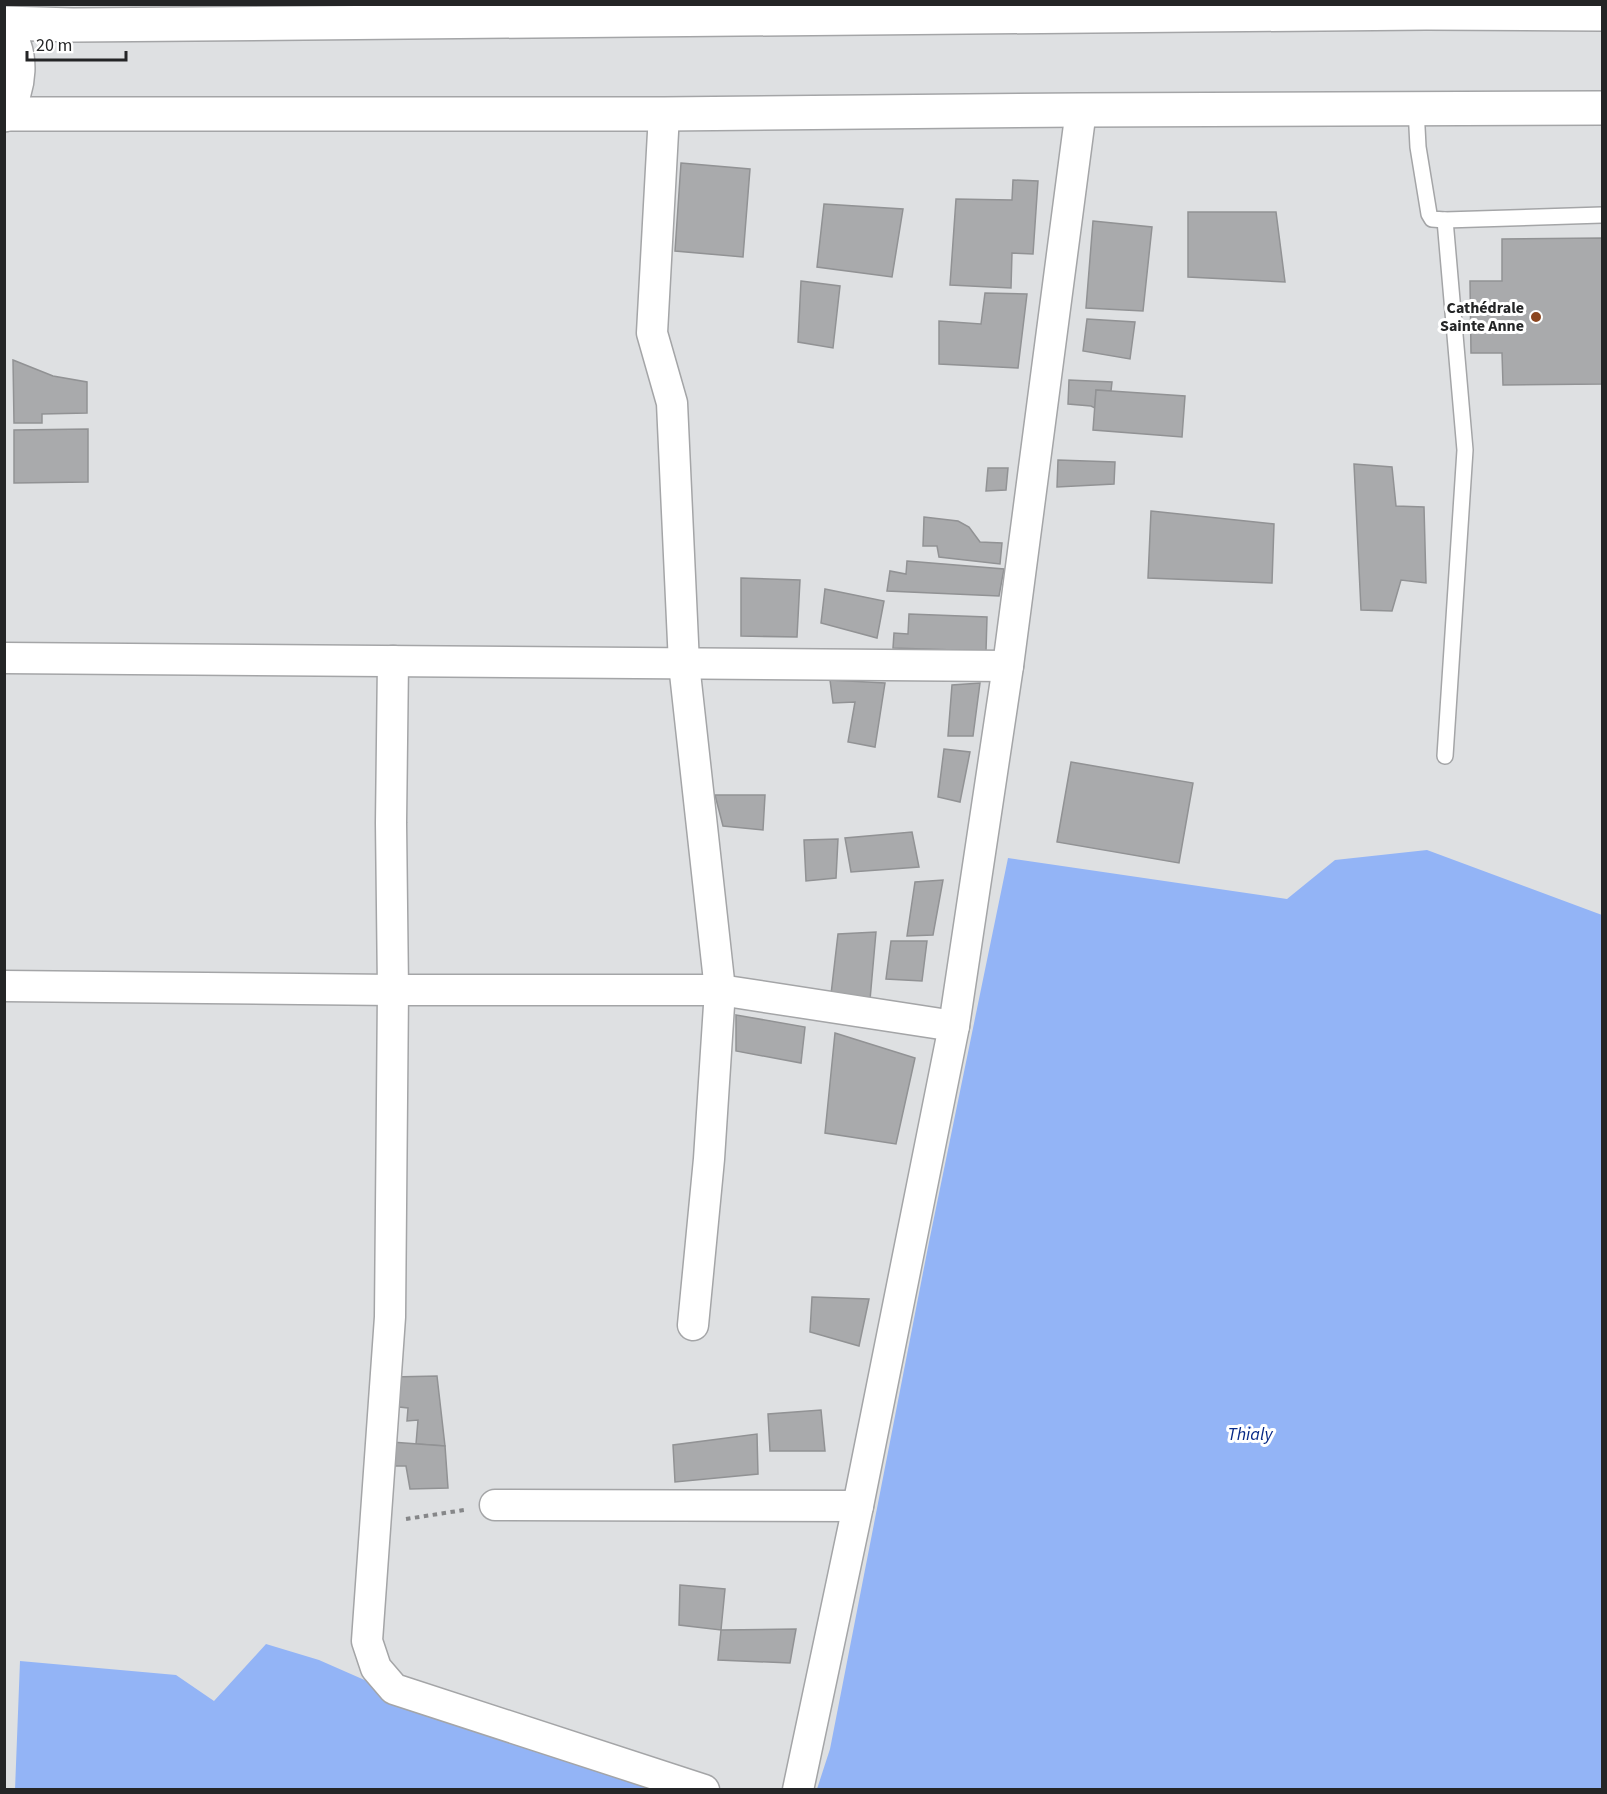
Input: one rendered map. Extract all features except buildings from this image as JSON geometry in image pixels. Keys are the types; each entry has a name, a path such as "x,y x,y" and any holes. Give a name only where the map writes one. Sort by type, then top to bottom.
{"main road":[{"path":"4,25 1081,10 1426,9 1602,14"},
{"path":"4,25 10,34 18,61 16,89 5,115 664,114 1602,108"}],"street":[{"path":"798,1790 858,1506 954,1026 1008,666 1081,110"},
{"path":"664,114 652,333 672,402 684,664 720,990 709,1159 693,1325"},
{"path":"4,658 1008,666"},
{"path":"393,661 390,1317 367,1641 376,1668 394,1689 704,1790"},
{"path":"4,986 393,990 720,990 954,1026"},
{"path":"495,1505 858,1506"}],"lane":[{"path":"1416,108 1418,147 1429,214 1432,219 1602,215"},
{"path":"1445,220 1465,450 1445,756"}],"path":[{"path":"376,1524 495,1505"}],"water":[{"name":"Thialy","path":"1427,850 1602,915 1602,1789 817,1789 830,1749 929,1242 1008,858 1287,899 1335,860"},
{"path":"266,1644 319,1660 467,1725 662,1790 15,1790 20,1661 176,1675 214,1701"}],"place":[{"name":"Cathédrale Sainte Anne","path":"1536,317"}]}
